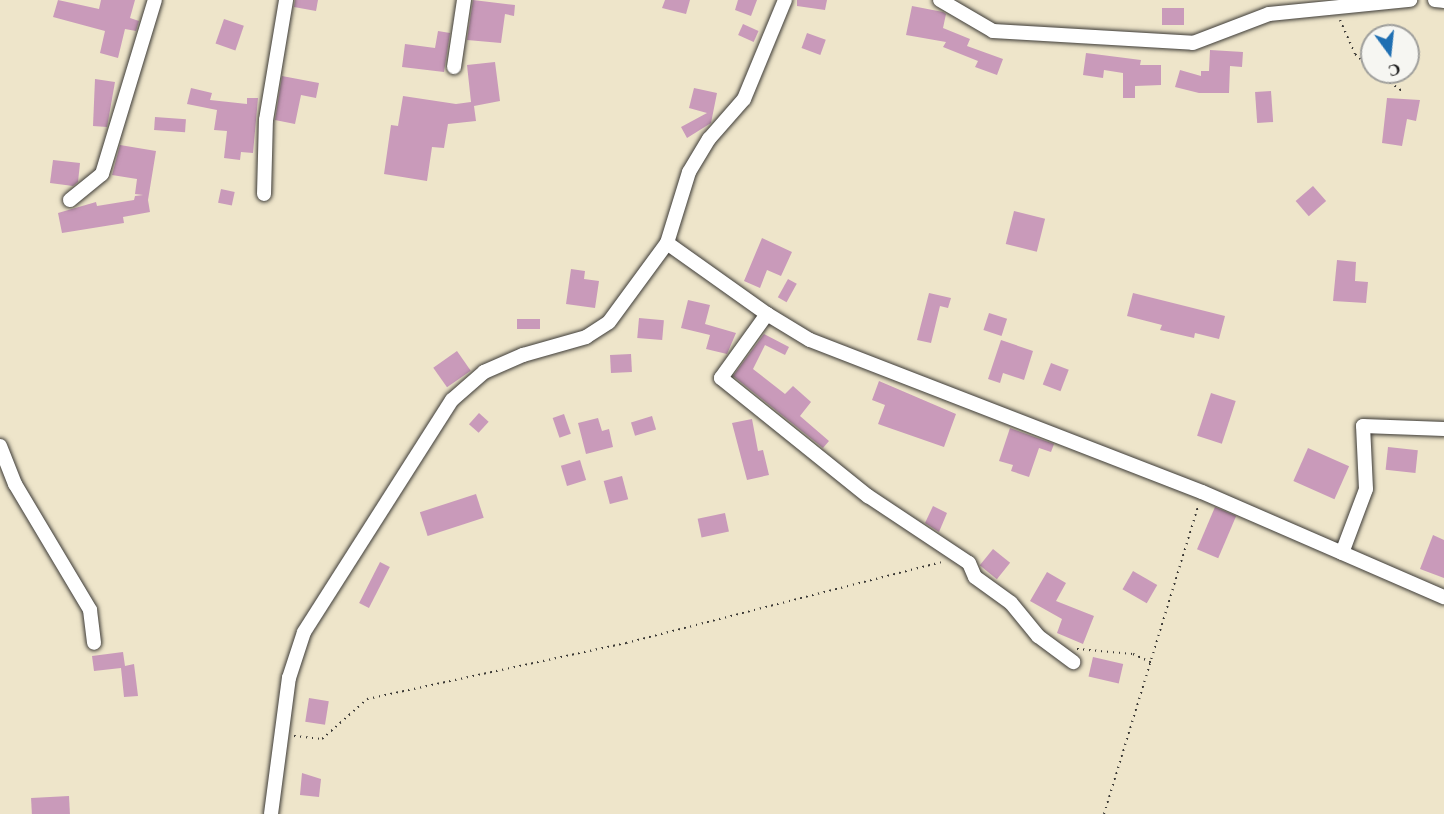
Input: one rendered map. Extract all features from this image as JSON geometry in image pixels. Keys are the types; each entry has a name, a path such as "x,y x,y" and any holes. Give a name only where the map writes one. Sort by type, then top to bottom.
{"street":[{"path":"69,200 102,174 155,0"},
{"path":"264,194 266,120 286,0"},
{"path":"454,67 464,0"},
{"path":"271,814 297,647 452,400 494,368 523,354 586,337 609,322 667,243 689,172 709,139 744,99 785,0"},
{"path":"940,0 993,31 1193,43 1269,14 1410,0"},
{"path":"1435,0 1444,1"},
{"path":"667,243 767,314 810,339 1202,492 1444,597"},
{"path":"767,314 721,378 868,496 969,563 975,577 1011,603 1038,636 1073,662"},
{"path":"1342,553 1366,489 1363,426 1444,429"},
{"path":"0,446 15,484 90,610 94,643"}],"path":[{"path":"1335,9 1355,54 1360,59"},
{"path":"1392,84 1401,90"},
{"path":"1104,814 1152,663 1202,492"},
{"path":"282,735 322,739 367,699 626,643 960,557"},
{"path":"1060,652 1090,647 1133,654 1152,663"}],"building":[{"path":"58,0 99,9 101,0 135,0 130,18 139,21 136,31 125,29 118,58 100,53 105,31 53,17"},
{"path":"295,0 318,0 316,11 294,7"},
{"path":"473,0 515,5 514,16 505,14 501,43 467,40"},
{"path":"665,0 690,0 686,14 662,8"},
{"path":"738,0 757,0 751,16 735,10"},
{"path":"797,0 827,0 825,10 797,6"},
{"path":"912,6 943,12 946,14 943,28 970,39 967,46 1003,59 997,75 975,67 978,61 943,47 946,42 906,35"},
{"path":"1162,8 1184,8 1184,25 1162,25"},
{"path":"224,19 244,26 235,50 216,44"},
{"path":"743,24 759,31 754,42 738,35"},
{"path":"438,31 450,33 444,72 402,67 405,44 435,48"},
{"path":"807,33 826,40 820,55 802,48"},
{"path":"1210,50 1243,52 1242,67 1230,66 1229,93 1199,93 1175,87 1180,70 1201,76 1201,71 1209,71"},
{"path":"1086,53 1141,60 1140,65 1161,65 1161,85 1135,86 1135,98 1123,98 1123,73 1104,70 1103,78 1083,75"},
{"path":"495,62 500,101 474,106 476,121 448,124 444,148 432,147 427,181 384,174 391,125 398,126 403,96 456,104 471,102 467,65"},
{"path":"282,76 319,83 316,98 301,95 295,124 275,120"},
{"path":"95,79 115,82 107,127 93,126"},
{"path":"191,88 212,93 210,100 247,104 247,98 258,98 253,153 241,152 240,160 224,158 227,131 214,130 217,110 187,104"},
{"path":"694,88 717,93 711,123 687,138 681,127 707,113 689,108"},
{"path":"1271,91 1273,122 1257,123 1255,92"},
{"path":"1387,98 1420,100 1416,121 1407,119 1402,146 1382,143"},
{"path":"155,117 186,119 185,132 154,130"},
{"path":"120,145 156,151 148,200 150,212 123,217 124,223 62,233 58,213 96,202 97,206 134,200 135,196 143,195 135,194 137,179 112,175"},
{"path":"53,160 80,163 78,182 73,186 50,183"},
{"path":"1313,186 1326,201 1309,216 1296,201"},
{"path":"221,189 235,192 232,206 218,203"},
{"path":"1014,211 1045,219 1037,252 1006,244"},
{"path":"762,238 792,252 781,276 767,270 760,288 744,281"},
{"path":"1337,260 1356,262 1355,281 1368,282 1366,303 1333,301"},
{"path":"571,269 585,271 584,279 599,281 595,308 566,304"},
{"path":"788,279 797,284 787,302 778,297"},
{"path":"929,293 951,298 948,308 940,306 931,343 917,340"},
{"path":"1133,293 1225,316 1219,339 1195,333 1194,338 1160,330 1162,325 1127,316"},
{"path":"688,300 710,305 705,324 736,333 727,354 706,349 710,335 681,328"},
{"path":"989,313 1007,319 1002,336 983,330"},
{"path":"639,318 664,320 662,340 637,338"},
{"path":"517,319 540,319 540,329 517,329"},
{"path":"764,334 789,347 785,355 765,345 753,369 785,394 793,386 811,402 800,416 829,441 823,448 733,376"},
{"path":"1001,340 1033,351 1024,380 1003,373 1000,383 988,379"},
{"path":"457,351 471,371 447,387 433,368"},
{"path":"631,354 632,372 611,373 610,355"},
{"path":"1051,363 1069,370 1060,391 1043,384"},
{"path":"879,381 956,414 944,447 878,424 885,405 872,400"},
{"path":"1211,393 1236,401 1222,444 1197,436"},
{"path":"479,413 489,422 479,433 469,424"},
{"path":"564,414 571,434 559,438 553,418"},
{"path":"652,416 656,429 635,436 631,422"},
{"path":"598,418 602,431 609,429 613,447 586,454 578,423"},
{"path":"752,419 758,451 763,450 769,475 747,480 732,423"},
{"path":"1010,428 1054,444 1051,452 1039,448 1029,477 1011,471 1013,465 999,461"},
{"path":"1388,447 1418,450 1415,473 1386,470"},
{"path":"1308,448 1349,466 1334,499 1293,481"},
{"path":"580,460 586,480 567,486 561,466"},
{"path":"622,476 628,499 610,504 604,481"},
{"path":"476,494 484,518 428,536 420,512"},
{"path":"933,506 947,513 939,532 925,523"},
{"path":"1215,507 1236,516 1218,558 1197,549"},
{"path":"725,513 729,532 702,537 698,519"},
{"path":"1433,535 1444,540 1444,578 1420,569"},
{"path":"993,549 1010,563 997,579 980,565"},
{"path":"380,562 390,567 369,608 359,603"},
{"path":"1133,571 1157,585 1147,603 1122,589"},
{"path":"1047,572 1066,583 1056,601 1094,616 1083,644 1057,633 1062,619 1030,601"},
{"path":"123,652 125,666 134,664 138,696 124,697 121,668 94,671 92,656"},
{"path":"1093,657 1123,664 1119,683 1089,676"},
{"path":"309,698 329,701 325,725 305,722"},
{"path":"302,773 321,779 319,797 300,795"},
{"path":"69,796 70,814 32,814 31,798"}]}
